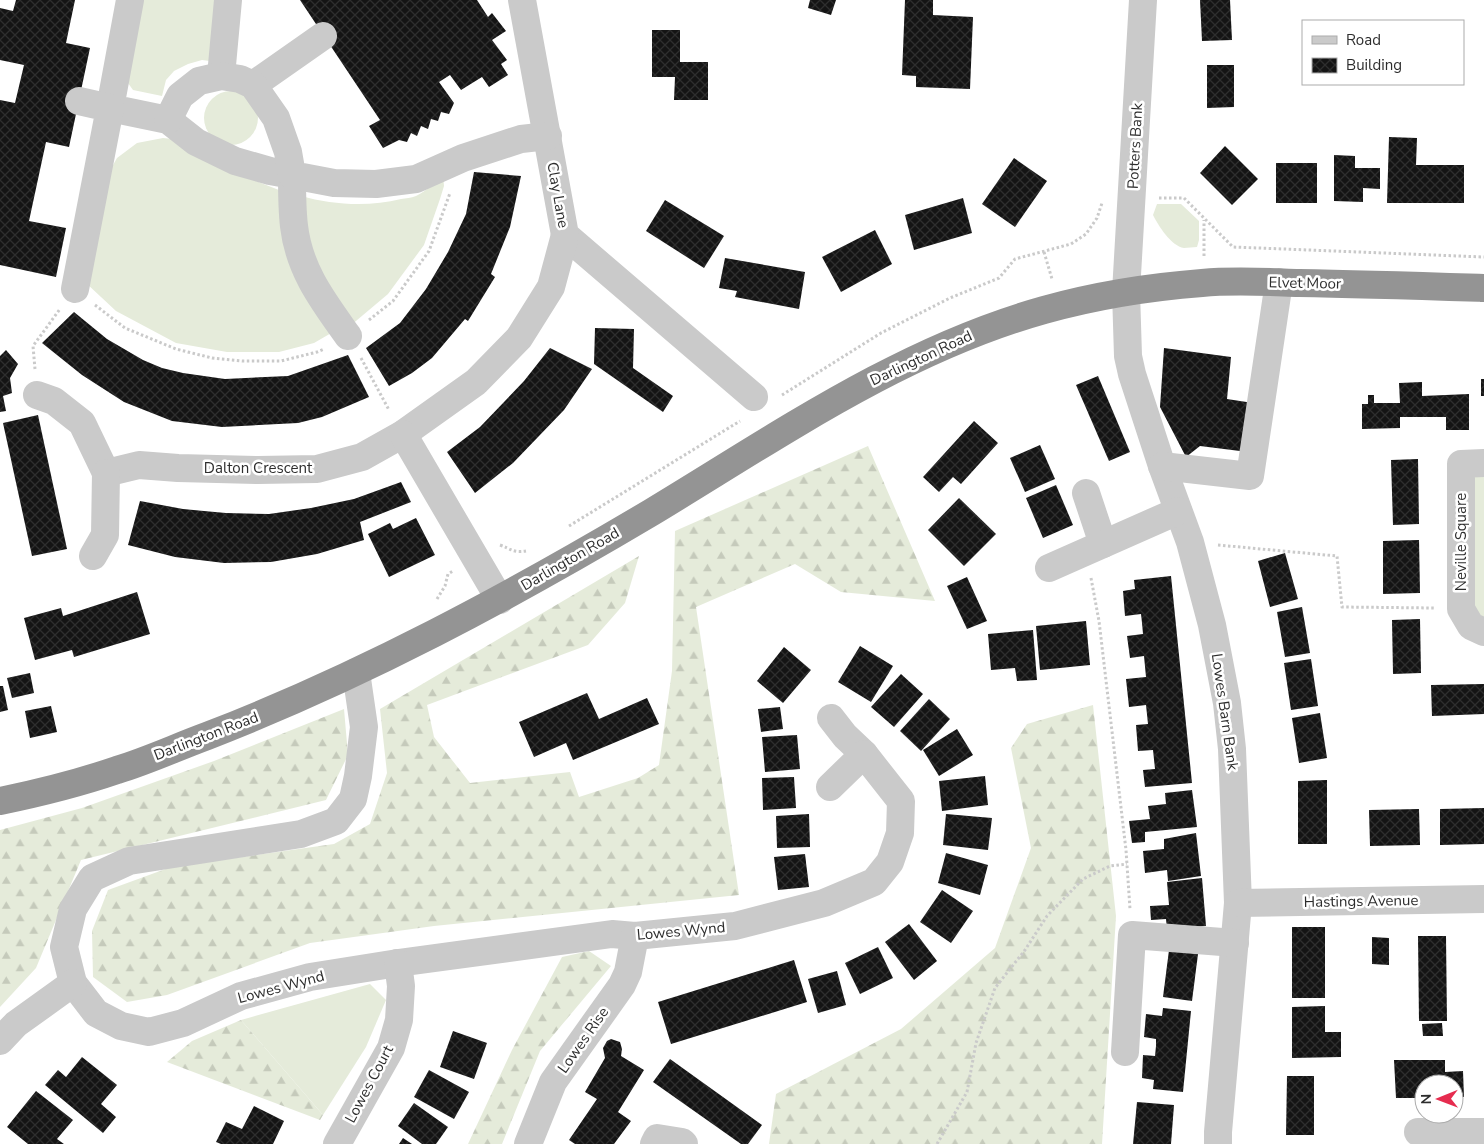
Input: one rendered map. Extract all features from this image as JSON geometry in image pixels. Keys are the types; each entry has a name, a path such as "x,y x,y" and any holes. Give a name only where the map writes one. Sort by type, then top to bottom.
{"highway":[{"name":"Elvet Moor","path":"1126,292 1204,283 1278,282 1484,288"},
{"name":"Darlington Road","path":"0,801 118,770 249,720 356,672 500,600 647,515 865,384 915,359 1002,323 1042,311 1126,292"}],"street":[{"path":"75,289 130,0"},
{"path":"221,76 228,0"},
{"name":"Clay Lane","path":"522,0 565,235 760,404"},
{"name":"Potters Bank","path":"1126,292 1143,0"},
{"path":"253,85 323,36"},
{"path":"168,120 180,96 200,81 221,76 253,85 276,118 288,152 292,175 294,226 304,264 318,293 348,336"},
{"path":"79,101 168,120 196,142 235,161 270,172 334,183 376,184 416,179 463,158 521,139 548,136"},
{"name":"Dalton Crescent","path":"106,473 139,466 249,470 317,469 362,457 403,434 476,382 519,338 551,287 565,235"},
{"path":"1162,466 1250,476 1278,282"},
{"name":"Lowes Barn Bank","path":"1126,292 1128,356 1132,374 1162,466 1190,542 1212,625 1227,703 1233,766 1238,903 1218,1144"},
{"path":"37,395 54,401 82,423 106,473 105,535 93,556"},
{"path":"403,434 500,600"},
{"name":"Neville Square","path":"1484,464 1461,464 1461,609 1471,626 1484,632"},
{"path":"1086,493 1095,547"},
{"path":"1049,568 1178,511"},
{"name":"Lowes Wynd","path":"356,672 364,727 358,776 353,799 336,821 301,834 129,861 92,878 73,909 64,947 73,983 96,1012 121,1026 149,1032 183,1022 241,996 310,977 612,934 635,936 735,926 824,903 874,882 890,862 900,832 901,801 864,754 845,736 831,718"},
{"path":"830,788 864,754"},
{"name":"Hastings Avenue","path":"1238,903 1484,899"},
{"path":"1125,1052 1132,935 1235,943"},
{"name":"Lowes Rise","path":"528,1144 553,1082 622,985 628,972 635,936"},
{"name":"Lowes Court","path":"337,1144 391,1048 399,1020 401,986 398,963"},
{"path":"0,1041 16,1024 73,983"},
{"path":"1418,1132 1484,1132"},
{"path":"654,1144 657,1138 682,1142 684,1144"}],"path":[{"path":"37,395 33,346 75,289 125,328 176,349 212,358 243,361 281,361 317,352 356,332 393,301 428,251 463,158"},
{"path":"567,527 760,404 881,333 950,298 999,278 1015,259 1071,244 1086,234 1097,218 1104,197"},
{"path":"1154,198 1184,198 1233,247 1484,257"},
{"path":"1204,220 1204,283"},
{"path":"348,336 403,434"},
{"path":"1190,542 1337,556 1342,607 1461,609"},
{"path":"435,602 441,594 448,574 501,544 508,550 517,552 533,548"},
{"path":"1095,547 1099,621 1127,864 1132,935"},
{"path":"937,1144 967,1092 976,1043 995,988 1025,950 1047,916 1083,879 1110,866 1127,864"}],"green space":[{"path":"143,0 221,0 217,62 202,60 174,71 166,80 162,96 133,90 128,83"},
{"path":"231,91 241,93 250,99 256,108 258,118 256,128 250,137 241,143 231,145 221,143 212,137 206,128 204,118 206,108 212,99 221,93"},
{"path":"163,138 182,140 236,173 284,192 333,332 314,343 279,352 227,352 176,343 116,311 86,283 108,174 117,158 137,143"},
{"path":"443,175 444,186 424,245 388,294 350,326 315,267 301,196 351,204 389,202 416,196"},
{"path":"1157,204 1181,204 1199,221 1197,247 1184,248 1170,239 1153,215"},
{"path":"868,446 935,601 841,592 795,564 696,607 739,895 434,926 310,943 167,995 127,1002 93,977 92,931 108,890 171,867 334,844 370,824 387,773 380,709 639,556 625,603 588,645 427,705 434,737 470,783 570,772 579,797 638,778 659,765 672,671 675,531"},
{"path":"1484,474 1484,618 1473,610 1470,477"},
{"path":"1093,705 1116,916 1102,1144 769,1144 776,1094 901,1029 995,948 1031,848 1011,748 1027,724"},
{"path":"344,709 348,755 326,800 81,860 36,968 0,1007 0,830 82,808 214,761"},
{"path":"589,951 611,966 540,1051 502,1144 468,1144 512,1050 562,957"},
{"path":"370,984 386,1000 366,1047 323,1115 241,1020"},
{"path":"241,1020 323,1115 320,1120 167,1062 192,1041"}],"building":[{"path":"16,0 75,0 66,43 90,48 69,147 46,142 29,221 66,228 56,277 0,265 0,100 15,103 24,65 0,60 0,8 13,11"},
{"path":"300,0 477,0 488,17 492,13 506,31 492,40 507,60 501,64 508,75 489,87 482,77 461,90 450,75 439,82 454,103 449,114 441,112 438,121 431,119 428,129 421,126 417,136 411,133 407,142 399,140 383,148 369,126 380,120"},
{"path":"810,0 836,0 831,15 808,8"},
{"path":"905,0 933,0 933,15 973,17 970,89 916,87 916,76 902,75"},
{"path":"1200,0 1230,0 1232,40 1202,41"},
{"path":"652,30 680,30 680,62 708,62 708,100 674,100 675,77 652,77"},
{"path":"1207,65 1234,65 1234,107 1207,108"},
{"path":"1389,137 1417,138 1416,165 1464,165 1464,203 1387,203"},
{"path":"1225,146 1258,179 1232,205 1200,173"},
{"path":"1334,155 1355,156 1355,168 1380,168 1380,189 1363,188 1363,202 1334,201"},
{"path":"1014,158 1047,181 1015,227 982,204"},
{"path":"1276,163 1317,163 1317,203 1276,203"},
{"path":"474,172 521,176 510,227 491,274 495,277 468,321 465,319 432,358 412,373 389,386 366,348 400,323 426,289 448,252 466,214"},
{"path":"963,198 972,233 914,250 905,215"},
{"path":"665,200 724,236 704,268 646,231"},
{"path":"875,230 892,264 841,292 822,257"},
{"path":"725,258 805,272 799,309 735,297 737,291 719,288"},
{"path":"74,312 107,339 143,360 162,368 183,373 225,379 288,376 348,355 369,397 322,417 298,423 222,427 172,421 124,402 82,375 42,343"},
{"path":"595,328 634,329 633,368 673,396 663,412 594,364"},
{"path":"550,348 592,369 564,410 513,463 475,493 447,452 480,427 524,381"},
{"path":"1164,348 1231,357 1227,399 1253,403 1248,452 1200,446 1186,457 1160,407"},
{"path":"6,350 18,364 10,378 12,393 3,396 6,411 0,412 0,356"},
{"path":"1098,376 1130,452 1109,461 1076,385"},
{"path":"1481,379 1484,379 1484,396 1481,396"},
{"path":"1422,382 1422,396 1469,394 1469,430 1446,430 1446,417 1400,417 1400,428 1362,429 1362,404 1368,404 1368,395 1374,395 1374,403 1400,403 1399,383"},
{"path":"38,415 67,549 32,556 3,423"},
{"path":"974,421 998,443 961,484 953,477 939,492 923,477"},
{"path":"1040,445 1055,479 1025,492 1010,458"},
{"path":"1418,459 1419,524 1393,525 1391,460"},
{"path":"401,482 411,502 360,522 364,540 317,554 271,562 224,563 175,557 128,545 140,501 183,509 269,514 354,499"},
{"path":"1056,485 1073,525 1043,538 1026,498"},
{"path":"959,498 996,534 964,566 928,530"},
{"path":"416,518 435,555 389,577 368,534 390,523 393,529"},
{"path":"1419,540 1420,593 1383,594 1383,541"},
{"path":"1285,553 1298,599 1270,607 1258,561"},
{"path":"1171,576 1192,783 1145,787 1143,770 1155,769 1153,750 1138,751 1136,725 1148,724 1146,705 1129,707 1126,679 1146,677 1144,656 1130,658 1127,636 1143,634 1141,614 1125,616 1123,591 1135,589 1134,580"},
{"path":"967,577 987,621 967,629 947,586"},
{"path":"137,592 150,634 74,657 72,650 35,660 24,618 61,608 63,616"},
{"path":"1302,607 1310,653 1285,657 1277,612"},
{"path":"1420,619 1421,673 1393,674 1392,620"},
{"path":"1086,621 1090,665 1040,670 1036,626"},
{"path":"1033,630 1037,680 1017,681 1015,668 991,670 988,634"},
{"path":"860,646 893,666 871,702 838,682"},
{"path":"784,647 811,670 783,703 757,681"},
{"path":"1311,659 1318,706 1291,710 1284,663"},
{"path":"30,673 34,693 12,698 7,678"},
{"path":"901,674 923,694 894,727 871,707"},
{"path":"1484,684 1484,714 1432,716 1431,685"},
{"path":"0,686 3,686 8,710 0,712"},
{"path":"587,693 599,719 647,698 659,724 573,760 566,743 534,757 519,722"},
{"path":"929,699 950,719 921,751 900,731"},
{"path":"51,706 57,732 30,738 25,711"},
{"path":"780,707 783,729 761,732 758,709"},
{"path":"1320,713 1327,758 1299,763 1292,718"},
{"path":"957,729 973,755 939,776 923,750"},
{"path":"797,735 800,769 765,772 762,737"},
{"path":"985,776 988,805 942,811 939,781"},
{"path":"794,777 796,808 763,810 762,778"},
{"path":"1327,780 1327,844 1298,844 1298,781"},
{"path":"1192,790 1197,827 1145,832 1145,842 1132,843 1129,821 1150,819 1148,806 1166,804 1165,793"},
{"path":"1484,808 1484,844 1440,845 1440,809"},
{"path":"1419,809 1420,845 1370,846 1369,810"},
{"path":"809,814 810,847 777,848 776,816"},
{"path":"946,814 992,818 988,850 943,845"},
{"path":"1196,833 1201,876 1168,881 1167,870 1145,873 1143,851 1164,849 1164,839"},
{"path":"946,853 988,865 980,895 938,883"},
{"path":"805,854 809,887 778,890 774,857"},
{"path":"1202,878 1206,926 1167,929 1166,919 1151,920 1150,906 1169,905 1167,882"},
{"path":"942,890 973,911 951,943 920,922"},
{"path":"909,924 937,961 914,980 885,942"},
{"path":"1292,927 1325,927 1325,998 1292,998"},
{"path":"1418,936 1446,936 1447,1021 1419,1021"},
{"path":"1372,937 1389,938 1389,965 1372,964"},
{"path":"878,947 893,978 860,994 845,963"},
{"path":"1169,950 1198,954 1192,1001 1163,997"},
{"path":"794,960 807,1002 671,1044 658,1002"},
{"path":"837,971 846,1005 818,1013 808,979"},
{"path":"1325,1006 1325,1032 1341,1032 1341,1057 1292,1058 1292,1007"},
{"path":"1163,1008 1191,1011 1183,1092 1153,1089 1154,1080 1142,1078 1143,1055 1155,1056 1156,1046 1156,1039 1144,1037 1146,1014 1162,1016"},
{"path":"1442,1023 1443,1036 1423,1036 1422,1024"},
{"path":"453,1031 487,1043 474,1079 440,1067"},
{"path":"611,1039 620,1042 621,1056 644,1070 618,1112 631,1121 614,1144 575,1144 569,1140 597,1099 585,1092 605,1058 603,1048 607,1041"},
{"path":"82,1057 117,1085 101,1104 116,1117 103,1133 45,1085 58,1070 66,1077"},
{"path":"670,1059 762,1125 748,1144 741,1144 653,1082"},
{"path":"1394,1060 1445,1060 1445,1072 1463,1071 1463,1074 1414,1074 1414,1098 1396,1098"},
{"path":"429,1070 469,1092 454,1119 414,1097"},
{"path":"1287,1076 1314,1076 1314,1135 1286,1135"},
{"path":"36,1091 73,1120 57,1139 64,1144 28,1144 7,1127"},
{"path":"1137,1102 1174,1105 1171,1144 1133,1144"},
{"path":"414,1103 448,1127 436,1144 422,1144 398,1126"},
{"path":"254,1106 284,1121 273,1144 221,1144 216,1142 226,1122 242,1129"},
{"path":"403,1138 412,1144 399,1144"}]}
